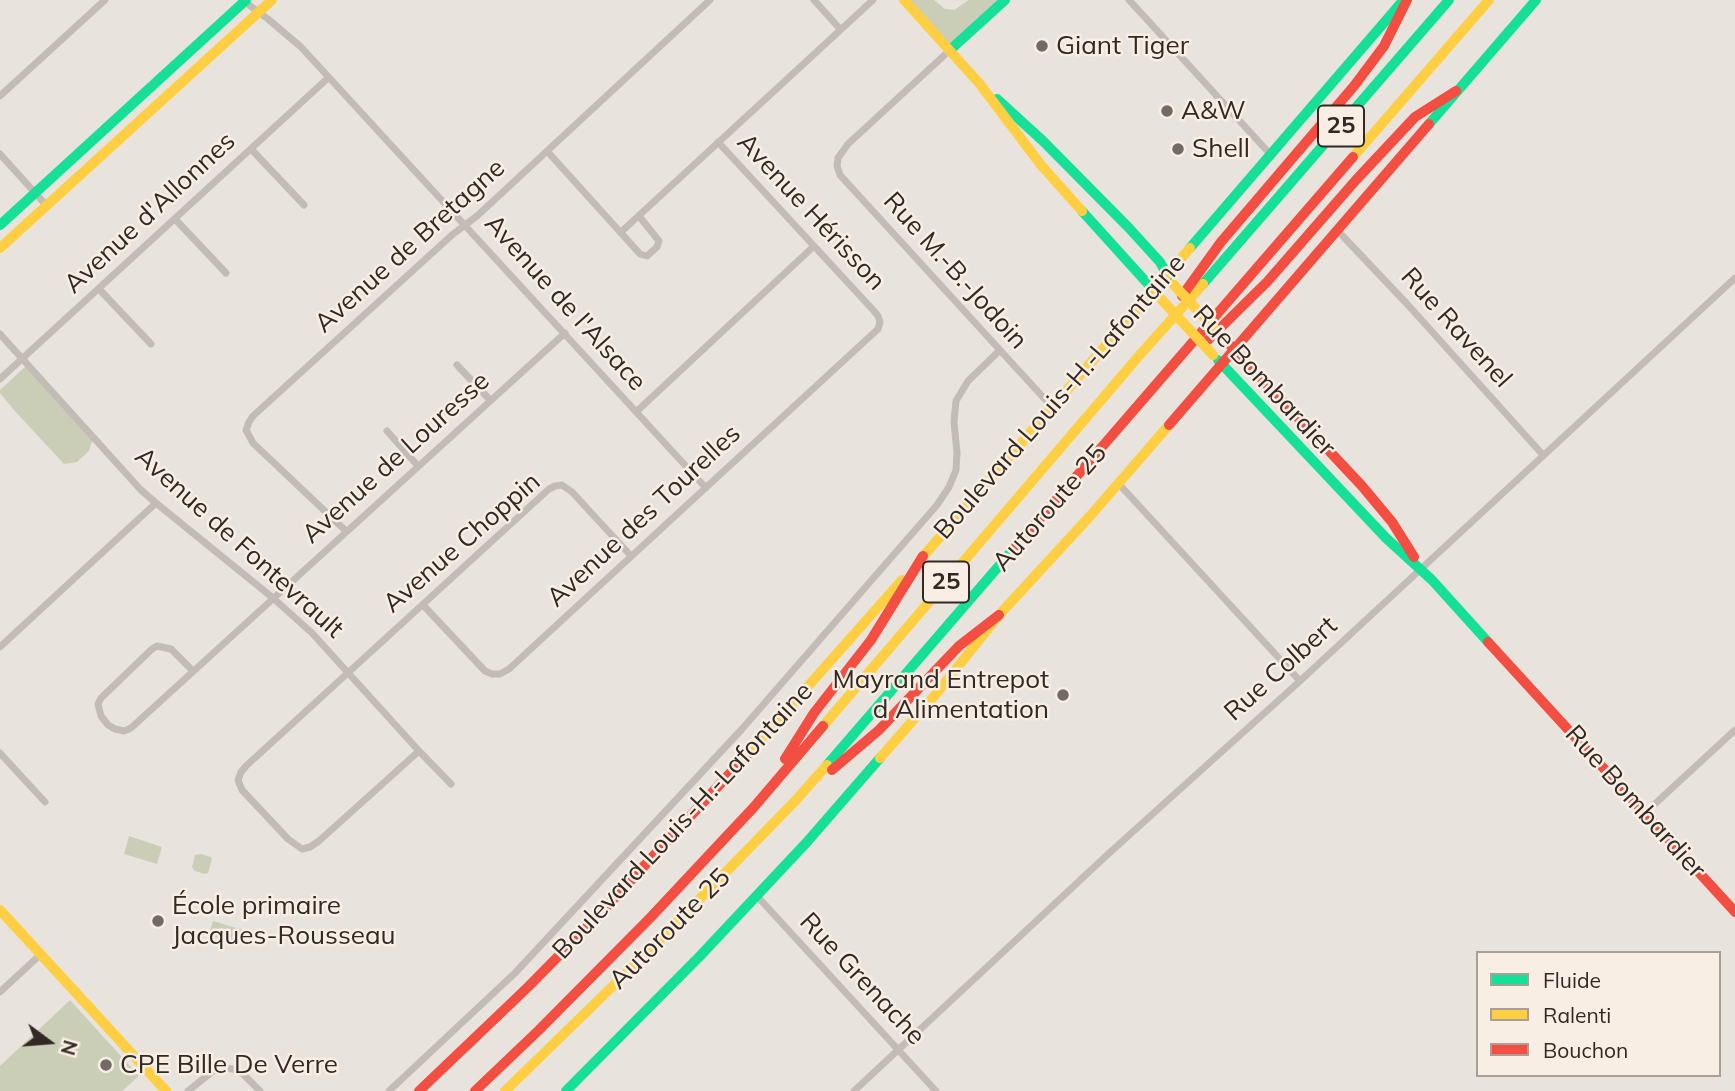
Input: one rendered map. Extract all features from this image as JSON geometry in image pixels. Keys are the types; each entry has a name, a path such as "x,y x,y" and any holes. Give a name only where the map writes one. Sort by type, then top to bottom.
{"main road":[{"path":"0,248 272,0"},
{"name":"Rue Bombardier","path":"904,0 979,83 1041,165 1161,299 1386,538 1421,568 1735,912"},
{"path":"950,50 1005,0"},
{"path":"1138,357 1221,242 1354,86 1384,46 1406,0"},
{"name":"Boulevard Louis-H.-Lafontaine","path":"419,1091 511,1004 732,772 859,630 1270,153 1406,0"},
{"name":"Autoroute 25","path":"475,1091 616,954 754,807 1138,357 1449,0"},
{"name":"Autoroute 25","path":"505,1091 645,955 796,800 1489,0"},
{"path":"566,1091 675,983 831,815 930,701 999,615 1063,546 1221,364 1230,345 1337,230 1536,0"},
{"path":"0,225 244,1"},
{"name":"Rue Bombardier","path":"979,83 1043,141 1160,262 1165,275 1173,284 1362,486 1392,523 1421,568"},
{"path":"1127,419 1267,282 1415,117 1456,91"},
{"path":"754,807 814,713 871,640 923,556"},
{"path":"796,800 879,730 959,646 999,615"},
{"path":"0,910 166,1091"}],"street":[{"path":"0,96 105,0"},
{"name":"Avenue de Bretagne","path":"346,531 253,443 246,430 253,416 710,0"},
{"path":"814,0 840,30"},
{"path":"621,232 873,0"},
{"path":"1129,0 1270,153"},
{"name":"Avenue de l'Alsace","path":"244,1 301,47 706,488"},
{"name":"Rue M.-B.-Jodoin","path":"950,50 842,150 837,166 840,175 1052,407"},
{"name":"Avenue d'Allonnes","path":"0,379 328,78"},
{"name":"Avenue Hérisson","path":"718,142 874,311"},
{"path":"251,149 304,205"},
{"path":"547,151 642,256 647,256 659,243 658,238 639,216"},
{"path":"0,154 46,205"},
{"path":"175,219 226,273"},
{"name":"Rue Ravenel","path":"1337,230 1544,455"},
{"path":"636,412 813,247"},
{"name":"Rue Colbert","path":"854,1091 1114,848 1300,681 1735,278"},
{"path":"99,289 151,344"},
{"name":"Avenue des Tourelles","path":"423,605 485,671 500,674 509,669 873,334 880,322 874,311"},
{"name":"Avenue de Louresse","path":"192,670 171,649 158,646 152,649 101,698 98,704 101,716 115,729 128,730 565,333"},
{"name":"Avenue de Fontevrault","path":"0,334 140,489 312,633 451,783"},
{"name":"Boulevard Louis-H.-Lafontaine","path":"389,1091 515,973 742,729 937,505 956,470 956,401 968,381 999,351"},
{"path":"457,365 490,400"},
{"path":"387,431 418,466"},
{"path":"1118,483 1300,681"},
{"name":"Avenue Choppin","path":"419,751 310,848 302,849 294,845 245,794 238,780 241,772 549,489 562,485 572,492 631,556"},
{"path":"0,647 156,503"},
{"path":"1645,813 1735,730"},
{"path":"0,753 45,802"},
{"name":"Rue Grenache","path":"757,896 936,1091"},
{"path":"0,992 41,954"},
{"path":"188,1091 219,1068 233,1069 248,1078 260,1091"}],"green space":[{"path":"904,0 934,0 945,9 954,10 969,0 1005,0 950,50"},
{"path":"26,366 95,438 89,451 77,462 64,464 0,393"},
{"path":"129,836 162,847 157,864 124,854"},
{"path":"201,854 212,859 208,873 205,874 192,867 195,855"},
{"path":"213,921 243,930 238,945 209,935"},
{"path":"70,1000 139,1076 122,1091 0,1091 0,1066"}],"traffic: fast":[{"path":"0,225 246,0"},
{"path":"950,50 1005,0"},
{"path":"1203,284 1449,0"},
{"path":"1429,124 1536,0"},
{"path":"1190,248 1401,3"},
{"path":"997,99 1043,141 1129,228 1160,262 1169,279"},
{"path":"1082,211 1157,294"},
{"path":"1218,360 1386,538 1432,580 1488,642"},
{"path":"827,765 1017,545"},
{"path":"566,1091 700,956 807,842 880,758"}],"traffic: slow":[{"path":"0,248 272,0"},
{"path":"904,0 979,83 1041,165 1082,211"},
{"path":"1353,157 1489,0"},
{"path":"920,560 1190,248"},
{"path":"1173,284 1226,341"},
{"path":"823,726 1203,284"},
{"path":"1161,299 1213,355"},
{"path":"880,758 936,694 999,615 1169,425"},
{"path":"748,754 902,580"},
{"path":"505,1091 654,946 827,765"},
{"path":"0,910 166,1091"}],"traffic: jam":[{"path":"1182,296 1221,242 1354,86 1384,46 1407,0"},
{"path":"1208,340 1267,282 1415,117 1456,91"},
{"path":"1169,425 1429,124"},
{"path":"1017,545 1353,157"},
{"path":"1230,345 1362,486 1392,522 1414,557"},
{"path":"785,759 814,713 871,640 923,556"},
{"path":"832,770 879,730 959,646 999,615"},
{"path":"1488,642 1735,912"},
{"path":"475,1091 651,917 754,807 823,726"},
{"path":"419,1091 594,920 748,754"}],"place":[{"name":"Giant Tiger","path":"1042,46"},
{"name":"A&W","path":"1167,111"},
{"name":"Shell","path":"1178,149"},
{"name":"Mayrand Entrepot d Alimentation","path":"1063,695"},
{"name":"École primaire Jacques-Rousseau","path":"158,921"},
{"name":"CPE Bille De Verre","path":"106,1065"}]}
